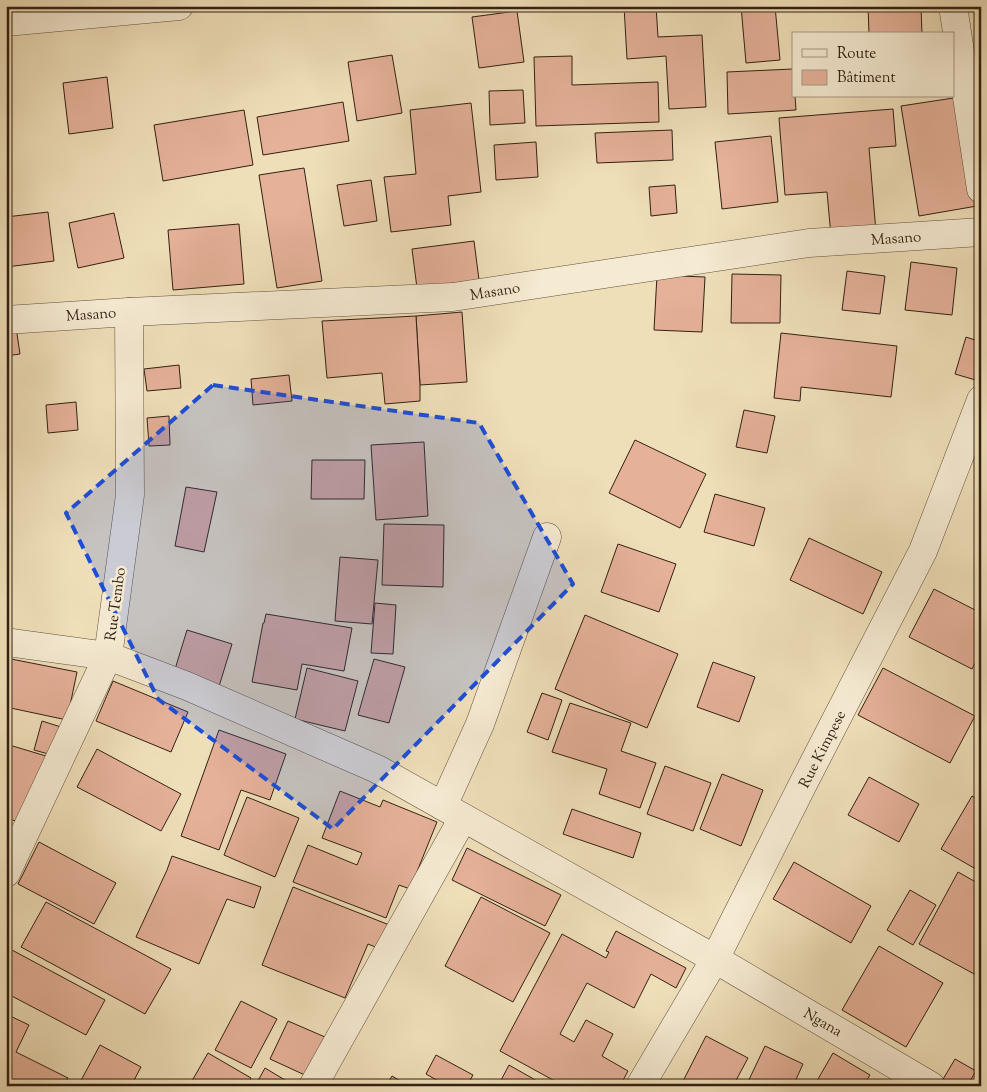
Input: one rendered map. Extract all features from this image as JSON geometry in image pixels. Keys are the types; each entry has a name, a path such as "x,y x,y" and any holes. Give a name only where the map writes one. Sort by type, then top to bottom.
{"street":[{"path":"6,22 179,6"},
{"path":"953,6 981,189"},
{"name":"Masano","path":"6,320 129,312 453,297 809,243 981,232"},
{"name":"Rue Tembo","path":"6,873 108,656 130,495 129,312"},
{"name":"Rue Kimpese","path":"640,1086 715,959 924,551 981,400"},
{"path":"313,1086 453,812 480,724 547,538"},
{"name":"Ngana","path":"6,642 108,656 187,686 377,769 715,959 932,1086"}],"highlighted area":[{"path":"213,385 479,423 573,584 333,829 158,699 66,513"}],"building":[{"path":"624,6 656,6 658,37 702,35 706,107 669,109 666,56 627,59"},
{"path":"741,6 775,6 780,60 746,63"},
{"path":"868,6 921,6 922,32 869,32"},
{"path":"517,11 524,62 479,68 472,17"},
{"path":"392,55 402,113 357,121 348,62"},
{"path":"572,56 572,85 658,82 659,122 536,126 534,57"},
{"path":"792,69 792,98 795,98 796,110 728,114 727,72"},
{"path":"107,77 113,128 69,134 63,83"},
{"path":"523,90 525,123 490,125 489,91"},
{"path":"960,97 977,206 919,216 901,106"},
{"path":"343,102 349,141 263,155 257,117"},
{"path":"471,103 481,192 448,196 451,225 391,232 384,177 416,174 410,110"},
{"path":"893,109 896,146 869,148 876,232 831,236 827,192 785,195 779,118"},
{"path":"244,110 253,165 163,181 154,125"},
{"path":"672,130 673,160 597,163 595,133"},
{"path":"771,136 778,202 722,209 715,142"},
{"path":"536,142 538,177 496,180 494,145"},
{"path":"304,168 322,281 277,288 259,175"},
{"path":"371,180 377,221 344,226 337,185"},
{"path":"675,185 677,213 651,216 649,187"},
{"path":"48,212 54,261 6,267 6,217"},
{"path":"114,213 124,258 78,268 69,223"},
{"path":"239,224 244,284 173,290 168,230"},
{"path":"474,241 479,280 417,288 412,249"},
{"path":"911,262 957,268 952,315 905,310"},
{"path":"847,271 885,276 880,314 842,310"},
{"path":"732,274 781,275 780,323 731,323"},
{"path":"657,275 705,277 702,332 654,330"},
{"path":"462,312 467,382 420,385 416,316"},
{"path":"416,316 420,401 385,404 382,373 327,378 322,321"},
{"path":"16,327 20,354 6,356 6,328"},
{"path":"781,333 897,346 891,397 801,387 800,401 774,398"},
{"path":"966,337 981,342 981,376 979,381 955,374"},
{"path":"179,365 181,388 147,391 144,369"},
{"path":"289,375 292,401 253,405 251,379"},
{"path":"76,402 78,430 48,433 46,405"},
{"path":"744,410 775,416 767,453 736,447"},
{"path":"169,416 170,445 149,446 147,418"},
{"path":"635,440 706,474 680,528 609,493"},
{"path":"424,442 428,516 376,520 371,445"},
{"path":"312,460 365,460 364,499 311,499"},
{"path":"186,487 217,492 204,552 175,546"},
{"path":"715,494 765,508 754,546 704,532"},
{"path":"384,524 444,525 443,587 382,585"},
{"path":"809,538 882,572 863,614 790,580"},
{"path":"618,544 676,564 659,612 601,592"},
{"path":"340,557 378,560 372,624 335,621"},
{"path":"934,589 981,613 981,652 972,669 909,637"},
{"path":"375,603 396,605 393,654 371,653"},
{"path":"266,614 352,628 344,671 302,664 297,690 252,682"},
{"path":"585,615 678,654 647,728 555,689"},
{"path":"187,630 232,644 217,693 172,679"},
{"path":"6,658 77,672 67,720 6,707"},
{"path":"374,659 405,667 389,723 358,715"},
{"path":"713,662 755,677 739,722 697,707"},
{"path":"307,668 358,681 345,731 295,719"},
{"path":"883,668 975,716 950,763 858,715"},
{"path":"113,681 188,712 171,752 96,721"},
{"path":"542,693 562,700 548,740 527,732"},
{"path":"570,703 631,723 621,751 656,763 640,808 599,794 607,769 552,752"},
{"path":"42,721 61,727 52,755 34,750"},
{"path":"219,730 286,754 270,800 241,790 219,850 181,836"},
{"path":"6,744 46,756 25,824 6,818"},
{"path":"97,749 181,794 161,831 77,787"},
{"path":"665,766 711,783 693,831 647,814"},
{"path":"722,774 763,790 741,846 700,829"},
{"path":"869,777 919,804 899,842 848,815"},
{"path":"340,791 380,807 383,800 437,822 410,889 399,885 386,918 293,882 308,845 357,865 362,853 322,838"},
{"path":"972,796 981,801 981,872 941,849"},
{"path":"247,797 299,818 275,877 224,855"},
{"path":"572,809 641,833 633,858 563,834"},
{"path":"39,842 116,883 94,924 18,884"},
{"path":"467,848 561,895 545,926 452,880"},
{"path":"172,856 261,887 254,908 227,899 199,964 136,937"},
{"path":"794,862 871,906 851,943 773,899"},
{"path":"958,872 981,885 981,967 976,975 919,944"},
{"path":"293,887 397,928 387,952 368,944 345,998 262,965"},
{"path":"910,890 936,905 913,945 887,930"},
{"path":"481,897 550,933 513,1002 445,966"},
{"path":"46,902 171,969 145,1014 21,947"},
{"path":"616,931 686,968 676,988 651,974 634,1008 587,983 560,1034 574,1042 586,1020 613,1034 602,1056 628,1071 620,1086 564,1086 500,1051 562,934 606,958 609,952 606,951"},
{"path":"879,946 943,983 906,1047 842,1010"},
{"path":"12,950 105,1000 86,1035 6,993 6,962"},
{"path":"241,1001 277,1019 251,1068 215,1050"},
{"path":"6,1014 29,1025 16,1052 68,1078 64,1086 6,1086"},
{"path":"288,1021 325,1037 307,1076 270,1059"},
{"path":"706,1036 748,1058 733,1086 681,1085"},
{"path":"100,1045 141,1067 131,1086 78,1086"},
{"path":"765,1046 803,1064 793,1086 746,1086"},
{"path":"208,1053 251,1078 247,1086 189,1086"},
{"path":"833,1053 870,1075 863,1086 814,1086"},
{"path":"436,1055 473,1075 467,1086 447,1086 426,1074"},
{"path":"955,1059 976,1071 967,1086 939,1086"},
{"path":"509,1065 546,1086 498,1086"},
{"path":"265,1068 295,1086 255,1086"},
{"path":"392,1076 409,1086 386,1086"}]}
